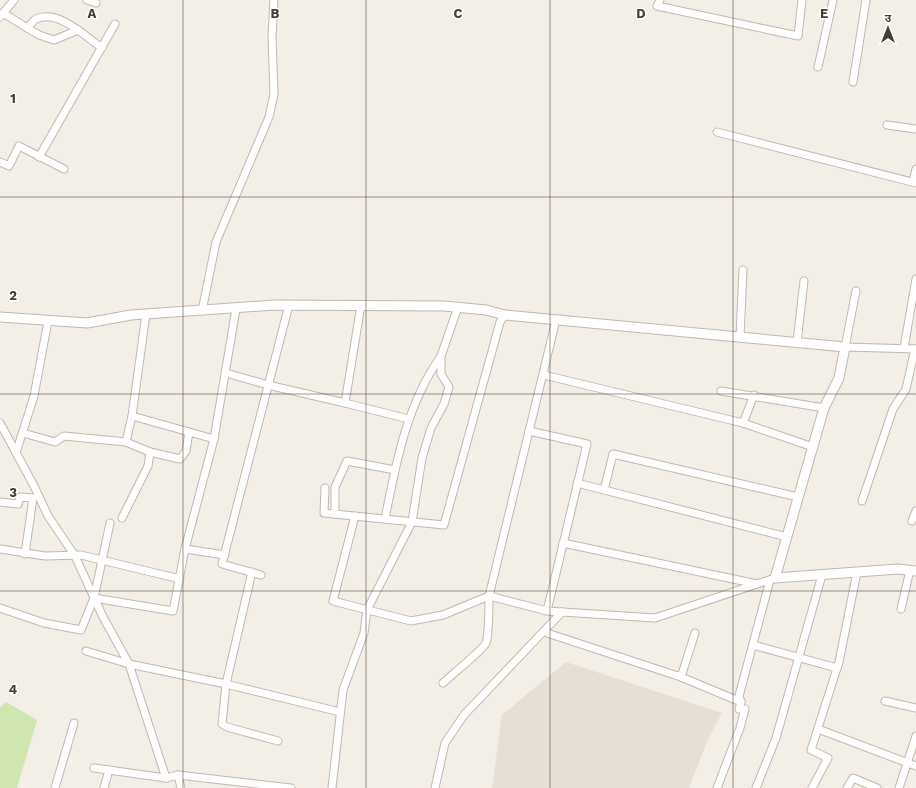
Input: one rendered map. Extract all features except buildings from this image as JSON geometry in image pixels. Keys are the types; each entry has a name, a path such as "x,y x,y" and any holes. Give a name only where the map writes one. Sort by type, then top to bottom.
{"street":[{"path":"14,0 2,15 27,28 54,40 78,30"},
{"path":"87,0 96,3"},
{"path":"202,311 216,242 269,117 274,94 272,37 274,0"},
{"path":"660,0 657,6 798,36 802,0"},
{"path":"818,67 832,0"},
{"path":"853,82 866,0"},
{"path":"27,28 34,20 47,17 59,20 78,30 102,48"},
{"path":"39,157 115,24"},
{"path":"888,125 916,129"},
{"path":"717,132 914,182 916,169"},
{"path":"0,162 9,166 19,146 64,169"},
{"path":"740,337 743,270"},
{"path":"904,348 916,279"},
{"path":"797,342 804,281"},
{"path":"717,788 740,728 745,709 739,709 741,702 739,696 753,645 787,536 824,408 839,378 856,291"},
{"path":"261,575 222,564 289,305"},
{"path":"0,317 87,323 146,314 289,305 458,307 486,310 505,316 845,347 916,349 906,389 893,409 862,501"},
{"path":"345,403 361,305"},
{"path":"385,519 395,470 409,420 430,372 441,356 458,307"},
{"path":"94,598 173,611 180,579 184,549 214,439 236,309"},
{"path":"126,442 132,416 146,314"},
{"path":"325,488 324,513 444,525 500,322 505,316"},
{"path":"442,683 460,666 471,659 486,643 489,596 544,375 556,320"},
{"path":"16,453 34,396 48,321"},
{"path":"332,788 343,690 364,633 367,610 412,522 422,458 431,428 444,404 449,387 441,374 441,356"},
{"path":"226,373 409,420"},
{"path":"544,375 743,423 813,448"},
{"path":"721,391 824,408"},
{"path":"743,423 754,396"},
{"path":"132,416 214,439"},
{"path":"0,423 34,486 48,516 75,556 94,598 129,664 166,778"},
{"path":"529,431 587,444 547,611"},
{"path":"23,432 55,442 64,436 126,442 150,452 180,459 186,451 189,432"},
{"path":"122,518 148,466 150,452"},
{"path":"604,490 613,454 798,498"},
{"path":"335,514 335,487 347,461 395,470"},
{"path":"578,483 787,536"},
{"path":"25,554 34,486"},
{"path":"0,502 18,504 20,497 33,498"},
{"path":"912,521 916,511"},
{"path":"355,516 333,601 411,621 442,615 489,596 547,611 655,618 773,579 898,569 913,570 901,609"},
{"path":"0,608 44,623 82,630 94,598 110,523"},
{"path":"563,543 757,584"},
{"path":"0,549 25,554 81,555 180,579"},
{"path":"184,549 224,555"},
{"path":"252,572 226,684 222,724 227,727 278,741"},
{"path":"812,788 828,758 811,750 837,668 856,572"},
{"path":"756,788 776,738 822,575"},
{"path":"435,788 445,743 464,715 562,612"},
{"path":"544,632 681,677 741,702"},
{"path":"681,677 695,633"},
{"path":"753,645 837,668"},
{"path":"86,651 129,664 226,684 340,712"},
{"path":"885,701 916,708"},
{"path":"55,788 74,724"},
{"path":"818,729 916,766"},
{"path":"899,788 916,736"},
{"path":"94,768 166,778 178,775 257,786 291,788"},
{"path":"104,788 109,770"},
{"path":"178,775 182,788"},
{"path":"847,788 853,778 877,788"}],"shaded area":[{"path":"566,662 722,713 708,739 689,788 492,788 502,715"}],"green space":[{"path":"6,702 37,720 17,788 0,788 0,707"}]}
